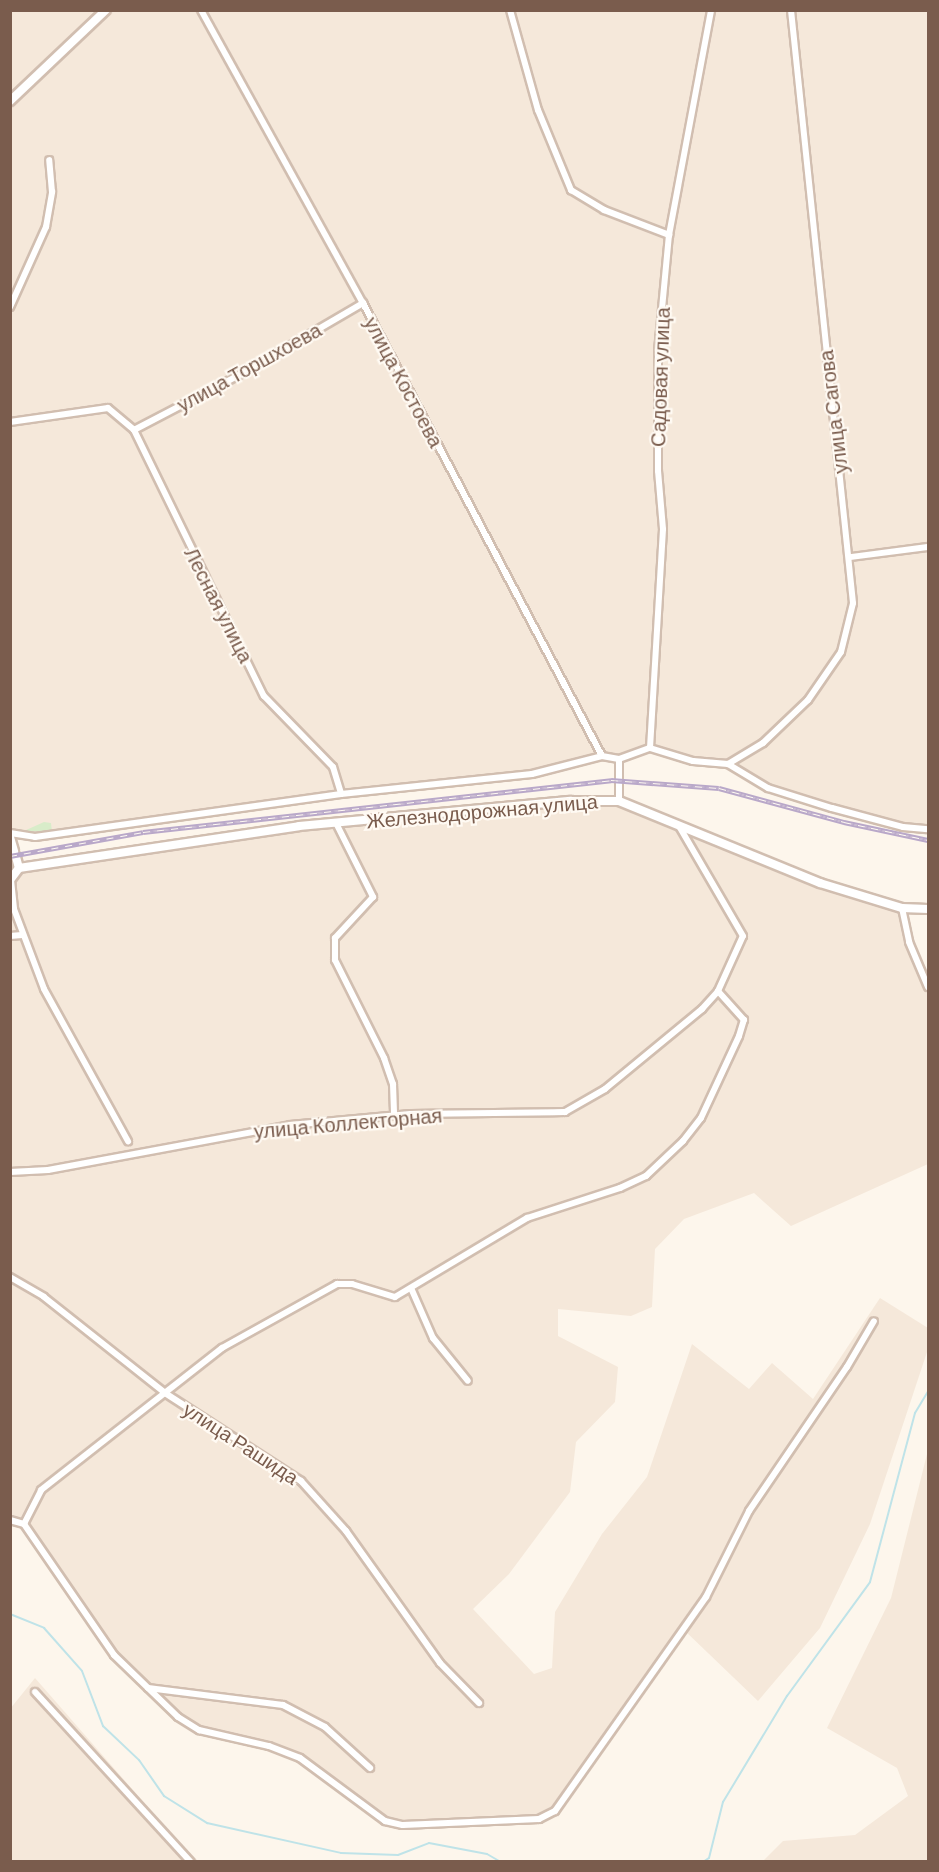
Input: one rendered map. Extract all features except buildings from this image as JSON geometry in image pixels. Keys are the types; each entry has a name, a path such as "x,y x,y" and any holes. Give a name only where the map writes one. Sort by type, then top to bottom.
{"street":[{"path":"10,101 106,10"},
{"name":"улица Костоева","path":"201,10 363,303 603,756"},
{"path":"510,10 537,110 571,190 604,210 669,235"},
{"name":"Садовая улица","path":"650,748 663,529 658,471 658,351 669,235 711,10"},
{"name":"улица Сагова","path":"728,764 763,743 807,700 841,652 853,603 851,557 815,264 791,10"},
{"path":"10,307 46,227 52,192 49,160"},
{"name":"улица Торшхоева","path":"134,430 245,372 363,303"},
{"name":"Лесная улица","path":"10,422 108,408 134,430 264,696 333,767 341,794"},
{"path":"851,557 928,547"},
{"path":"128,1141 44,989 22,935 14,909 11,880 19,868 10,835 35,837 341,794 532,774 603,756 619,759 650,748 693,761 728,764 768,788 893,824 928,829"},
{"path":"619,759 619,801"},
{"name":"Железнодорожная улица","path":"19,868 336,823 571,801 619,801 820,883 902,908 928,909"},
{"path":"336,823 373,897 335,938 335,960 384,1058 393,1084 394,1115"},
{"name":"улица Коллекторная","path":"10,1172 48,1170 228,1134 394,1115 565,1112 605,1089 702,1009 718,991 742,936 679,826"},
{"path":"902,908 909,942 928,987"},
{"path":"10,936 22,935"},
{"path":"24,1524 41,1490 222,1348 337,1284 352,1284 395,1297 527,1218 620,1188 663,1162 701,1118 739,1036 744,1020 718,991"},
{"name":"улица Рашида","path":"10,1277 44,1297 165,1393 301,1481 346,1531 440,1664 479,1703"},
{"path":"411,1287 433,1338 468,1381"},
{"path":"10,1520 24,1524 114,1656 178,1717 199,1730 269,1746 300,1758 385,1821 403,1825 523,1821 555,1811 706,1598 749,1511 853,1359 874,1321"},
{"path":"148,1688 187,1696 284,1705 325,1726 370,1768"},
{"path":"34,1692 191,1862"}],"shaded area":[{"path":"10,11 928,11 928,829 903,827 768,788 728,764 693,761 650,748 619,759 602,756 532,774 341,794 35,837 11,833"},
{"path":"619,801 820,883 902,908 909,942 928,987 928,1164 791,1226 754,1193 684,1219 655,1249 652,1307 631,1316 558,1309 558,1336 618,1367 615,1402 576,1442 570,1492 509,1574 473,1609 534,1674 552,1668 555,1612 602,1534 647,1477 692,1344 749,1389 772,1363 813,1399 880,1298 928,1328 928,1349 870,1524 820,1628 758,1701 683,1629 555,1811 539,1819 403,1825 385,1821 326,1774 269,1746 199,1730 178,1717 114,1655 24,1524 11,1520 10,880 19,868 299,826"},
{"path":"928,1450 928,1861 763,1861 783,1841 855,1835 908,1796 897,1768 827,1728 891,1598"},
{"path":"35,1678 195,1861 11,1861 10,1709"}],"green space":[{"path":"44,822 51,823 52,832 24,831"}],"waterway":[{"path":"703,1862 709,1858 723,1802 787,1696 870,1582 915,1413 928,1391"},
{"path":"10,1614 44,1628 82,1671 103,1726 139,1760 164,1796 207,1823 341,1853 398,1855 429,1843 487,1854 501,1862"}],"railway":[{"path":"10,856 143,832 611,780 719,788 844,822 928,840"}]}
